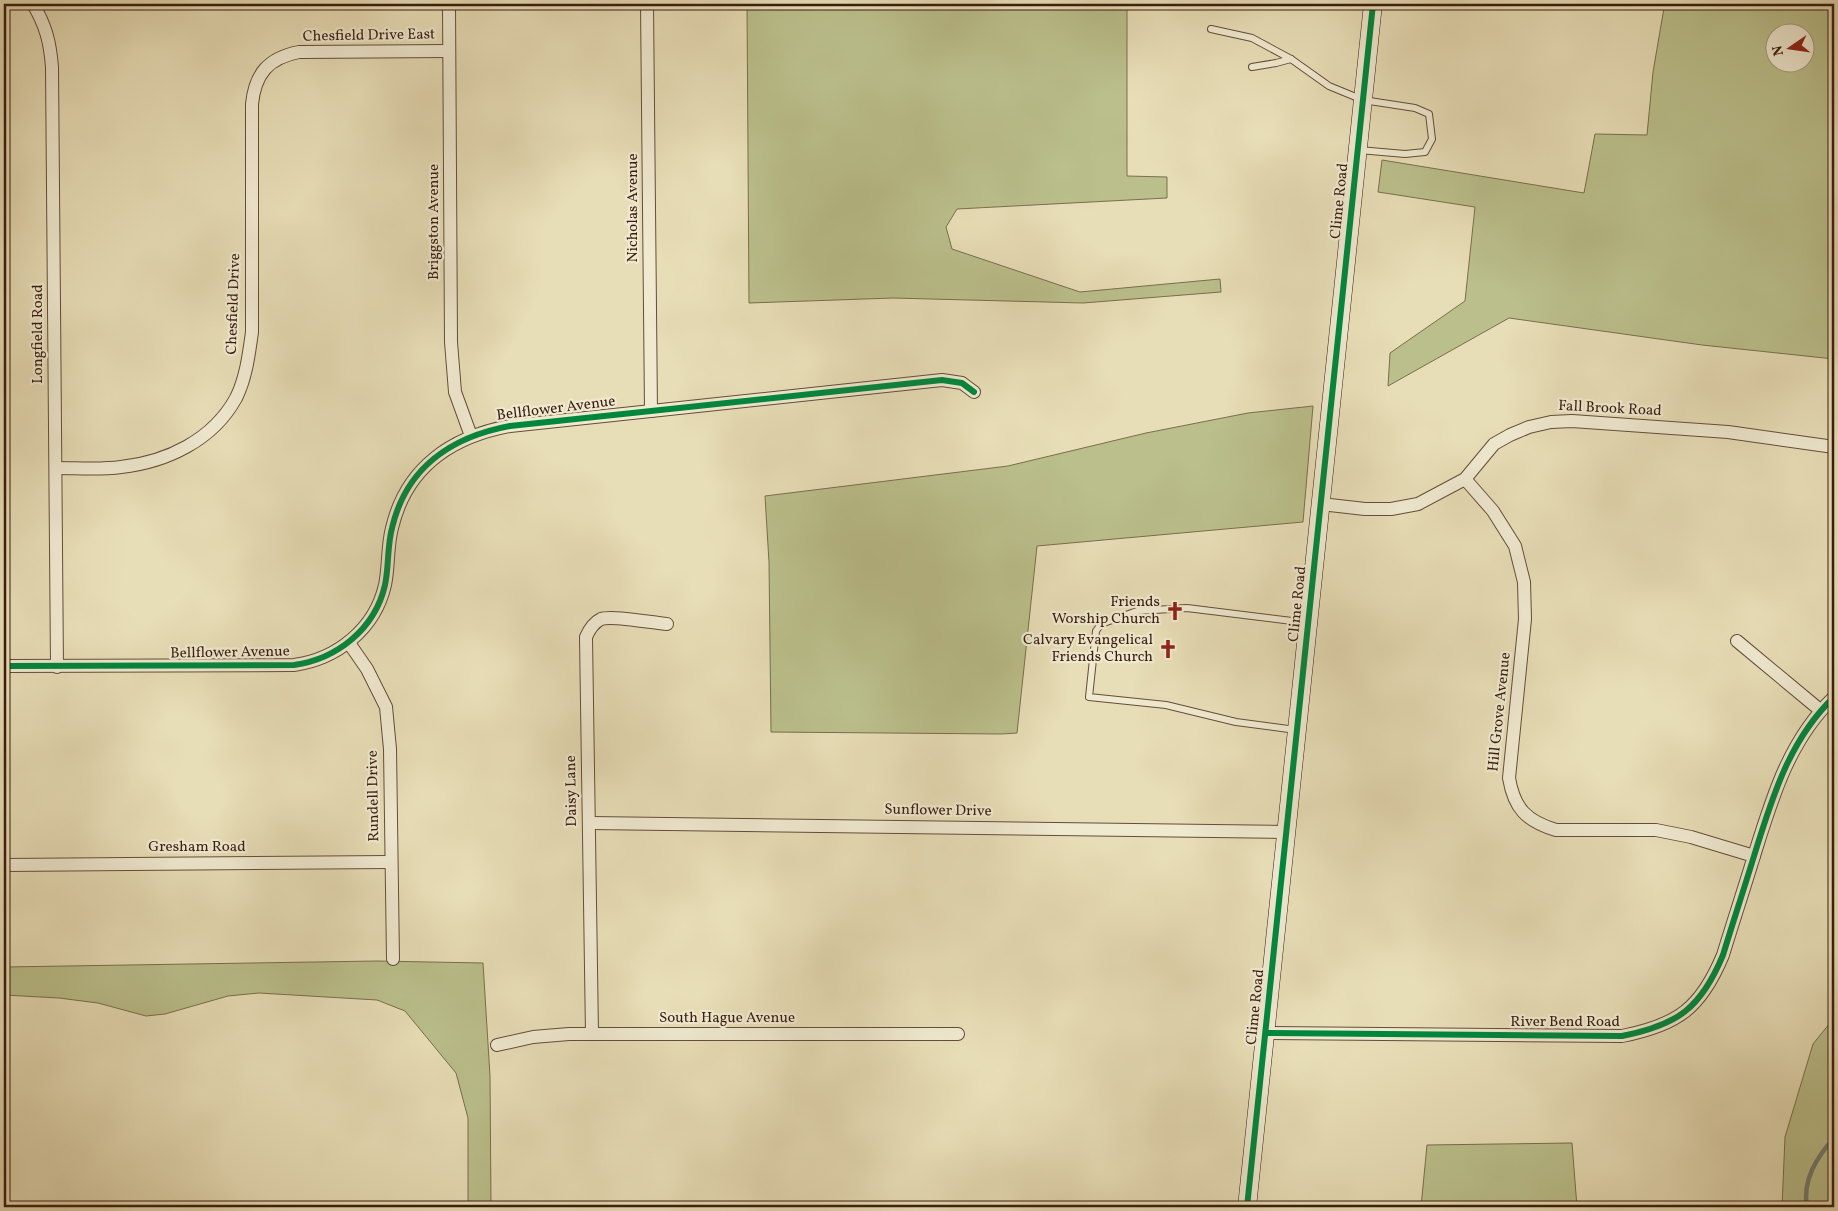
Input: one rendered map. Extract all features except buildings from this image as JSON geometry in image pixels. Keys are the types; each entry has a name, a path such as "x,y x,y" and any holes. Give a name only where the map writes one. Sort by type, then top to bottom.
{"main road":[{"name":"Clime Road","path":"1247,1207 1373,4"}],"street":[{"name":"Longfield Road","path":"33,4 44,24 50,46 52,67 57,667"},
{"name":"Briggston Avenue","path":"448,4 451,342 455,392 471,436"},
{"name":"Nicholas Avenue","path":"647,4 651,411"},
{"name":"Chesfield Drive East","path":"265,68 286,55 299,52 449,51"},
{"name":"Chesfield Drive","path":"56,468 120,467 146,463 173,455 200,438 221,418 236,398 248,364 252,332 252,104 253,92 265,68"},
{"name":"Bellflower Avenue","path":"4,666 294,665 323,658 349,643 364,628 379,601 384,585 391,531 404,494 429,462 447,449 471,436 489,430 510,426 942,380 962,383 974,392"},
{"name":"Fall Brook Road","path":"1321,504 1365,509 1392,509 1418,504 1465,479 1494,444 1529,427 1551,422 1572,421 1728,432 1834,447"},
{"name":"Hill Grove Avenue","path":"1465,479 1493,511 1515,546 1524,582 1525,619 1509,778 1512,793 1518,807 1534,822 1556,830 1656,830 1691,837 1754,856"},
{"name":"Daisy Lane","path":"592,1034 586,637 591,626 601,619 613,618 667,624"},
{"path":"1737,641 1820,710"},
{"name":"Rundell Drive","path":"349,643 367,669 386,707 390,749 393,959"},
{"name":"River Bend Road","path":"1266,1032 1622,1036 1644,1032 1666,1024 1684,1012 1702,996 1714,977 1723,955 1769,806 1787,762 1802,735 1820,710 1834,697"},
{"name":"Sunflower Drive","path":"590,823 1286,832"},
{"name":"Gresham Road","path":"4,865 391,862"},
{"name":"South Hague Avenue","path":"497,1045 533,1037 592,1034 958,1034"}],"lane":[{"path":"1211,29 1252,38 1291,59 1329,86 1363,100 1415,108 1429,114 1432,139 1425,152 1405,154 1358,150"},
{"path":"1252,67 1291,59"},
{"path":"1297,730 1236,722 1166,705 1089,696 1094,642 1096,631 1101,624 1136,611 1187,608 1308,623"}],"green space":[{"path":"747,4 1127,4 1127,176 1167,177 1167,198 957,209 946,227 952,249 1080,292 1220,279 1221,292 1083,303 893,298 749,303"},
{"path":"1639,4 1834,4 1834,359 1702,345 1509,318 1388,386 1390,353 1465,301 1475,207 1378,192 1382,160 1584,193 1595,134 1647,135 1653,72 1664,8"},
{"path":"1313,406 1303,522 1037,546 1017,733 771,732 769,562 765,496 1008,466 1146,433 1248,413"},
{"path":"377,961 483,963 490,1076 491,1207 468,1207 468,1118 456,1073 405,1011 377,1000 259,993 228,996 165,1014 146,1016 98,1003 59,998 4,995 4,967"},
{"path":"1834,1018 1834,1207 1782,1207 1785,1137 1813,1044"},
{"path":"1572,1143 1577,1207 1421,1207 1427,1145"}],"waterway":[{"path":"1807,1207 1807,1188 1812,1170 1834,1138"}],"cycle path":[{"path":"1247,1207 1373,4"},
{"path":"4,666 294,665 310,662 325,656 339,649 352,639 373,615 380,601 385,585 392,528 408,488 420,472 450,447 489,431 510,426 942,380 962,383 974,392"},
{"path":"1266,1033 1622,1036 1642,1032 1673,1020 1696,1001 1715,973 1723,955 1768,813 1784,771 1805,732 1834,697"}],"place":[{"name":"Friends Worship Church","path":"1175,611"},
{"name":"Calvary Evangelical Friends Church","path":"1168,649"}]}
